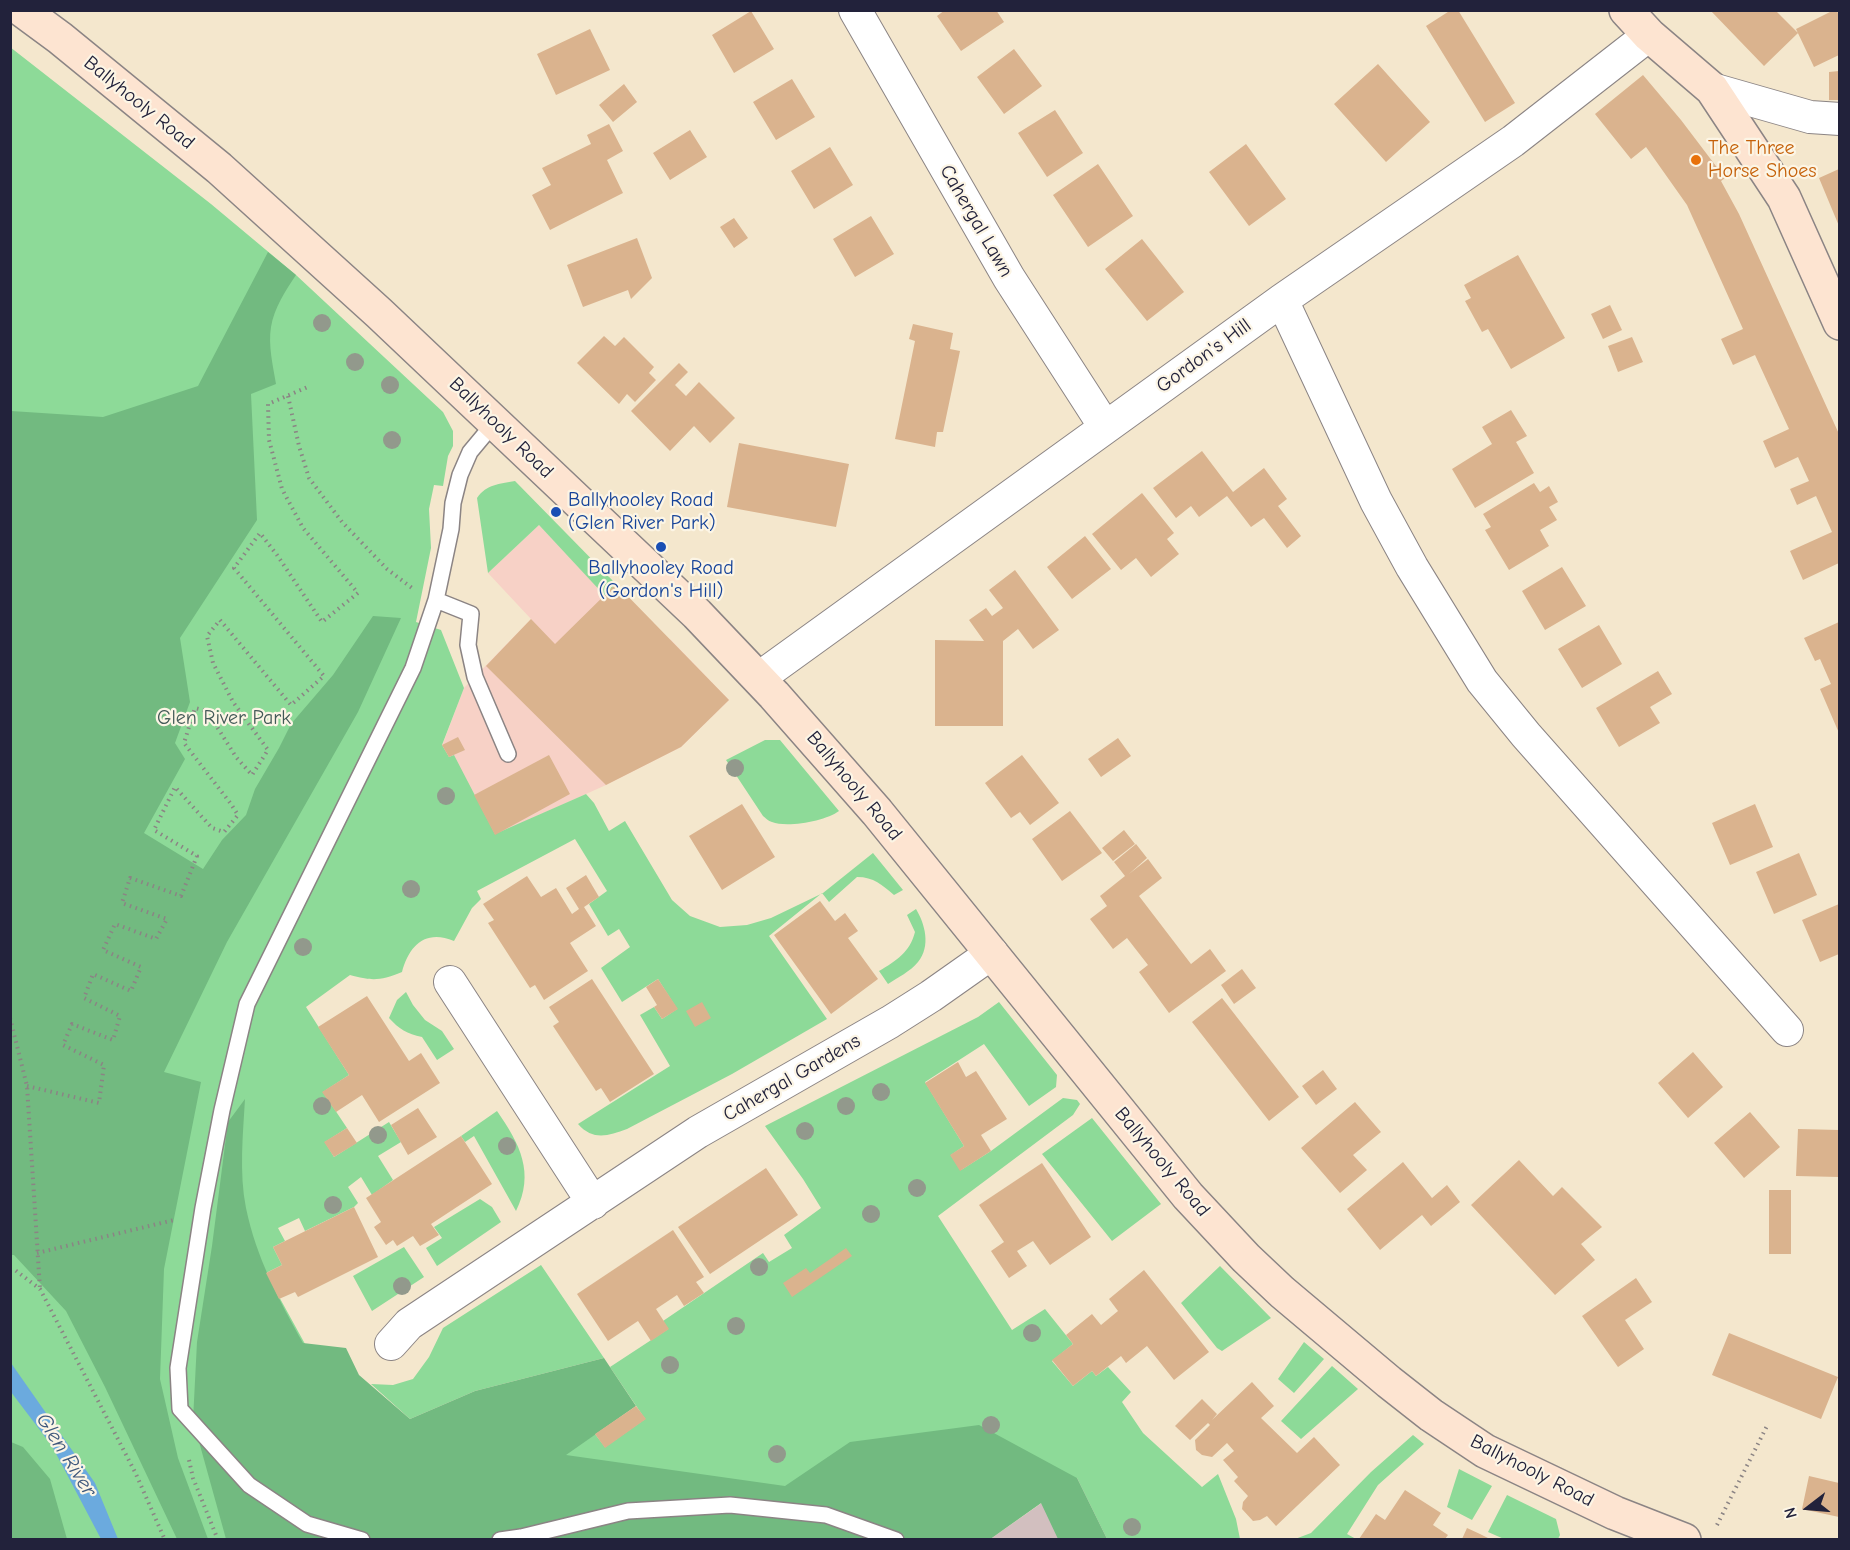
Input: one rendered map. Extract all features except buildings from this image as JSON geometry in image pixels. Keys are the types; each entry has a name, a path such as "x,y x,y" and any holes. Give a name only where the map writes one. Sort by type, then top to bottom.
{"main road":[{"name":"Ballyhooly Road","path":"22,10 60,38 219,168 379,313 697,614 759,678 877,812 1188,1196 1245,1258 1347,1347 1431,1414 1485,1451 1605,1509 1684,1539"},
{"path":"1626,10 1649,35 1712,89 1784,198 1839,323"}],"street":[{"name":"Cahergal Lawn","path":"855,10 1009,278 1105,427"},
{"name":"Gordon's Hill","path":"759,678 1282,300 1513,141 1649,35"},
{"path":"1712,89 1810,117 1839,119"},
{"path":"1282,300 1376,501 1417,577 1482,681 1533,744 1787,1030"},
{"name":"Cahergal Gardens","path":"391,1344 409,1324 698,1132 890,1022 941,990 992,953"},
{"path":"450,982 593,1203"}],"lane":[{"path":"362,1539 307,1524 249,1485 180,1409 178,1368 222,1110 247,1004 413,668 436,600 460,475 470,452 495,422"},
{"path":"436,600 471,614 468,645 475,677 508,754"},
{"path":"500,1539 521,1537 628,1511 730,1505 826,1515 896,1539"}],"path":[{"path":"27,1086 99,1103 104,1065 63,1045 72,1024 113,1040 120,1016 84,998 93,974 131,991 141,967 103,950 115,924 156,939 167,919 122,903 130,878 181,896 197,856 154,830 174,787 212,828 224,832 238,816 184,743 195,708 207,711 236,757 252,775 268,750 233,702 213,663 207,636 220,620 291,705 324,676 234,568 260,533 322,622 358,593 303,528 282,489 269,440 268,404 310,386"},
{"path":"288,396 309,478 342,522 387,569 417,592"},
{"path":"10,1018 27,1086 40,1289 135,1472 165,1539"},
{"path":"37,1253 186,1217 202,1217"},
{"path":"10,1270 15,1270 40,1289"},
{"path":"180,1409 182,1432 193,1478 218,1539"},
{"path":"1715,1529 1767,1424"}],"shaded area":[{"path":"539,525 605,595 671,640 729,700 681,747 606,785 495,835 418,809 464,688 531,619 488,573"},
{"path":"1077,1478 1107,1539 989,1540"}],"green space":[{"name":"Glen River Park","path":"10,47 211,204 296,275 443,412 453,431 453,446 448,456 443,486 434,485 429,509 431,548 416,622 441,630 464,688 442,745 449,757 454,755 495,834 586,794 594,803 609,831 625,821 672,900 690,916 720,927 747,925 771,918 821,894 769,936 827,1019 732,1074 627,1129 613,1134 595,1135 578,1124 670,1066 640,1015 654,1007 662,1019 677,1009 658,979 622,1002 601,968 630,947 619,929 608,936 589,904 607,891 575,839 477,891 481,899 472,908 454,941 435,937 420,942 409,954 402,972 376,979 350,975 306,1007 349,1075 323,1092 347,1128 325,1142 334,1157 389,1122 401,1142 378,1156 393,1180 372,1195 361,1177 348,1187 358,1203 354,1207 305,1231 299,1218 278,1228 285,1241 273,1247 282,1265 266,1273 371,1464 565,1454 595,1434 605,1447 645,1419 610,1367 668,1329 663,1321 763,1253 769,1262 792,1248 784,1235 821,1208 765,1126 978,1017 999,1002 1057,1075 1056,1087 1029,1106 984,1044 925,1082 964,1146 951,1155 961,1170 1063,1098 1077,1100 1080,1104 1073,1115 938,1216 1012,1330 1045,1309 1073,1344 1052,1361 1073,1386 1092,1371 1096,1376 1108,1367 1131,1392 1122,1402 1143,1433 1202,1487 1218,1474 1236,1519 1240,1539 1107,1539 1077,1478 989,1539 11,1539"},
{"path":"268,252 296,275 284,293 271,327 270,348 276,384 251,394 257,520 180,638 190,702 175,743 185,759 144,833 203,869 222,840 246,815 255,789 291,724 333,675 373,616 401,618 358,712 227,942 164,1072 201,1082 164,1269 160,1379 178,1458 208,1539 177,1539 66,1311 14,1255 11,1255 11,411 103,417 198,386"},
{"path":"515,481 616,584 605,596 539,525 488,573 477,498 489,487"},
{"path":"765,740 780,740 839,811 825,818 796,824 779,824 763,816 726,760"},
{"path":"873,853 903,890 894,895 873,880 857,877 829,902 822,893"},
{"path":"916,909 925,935 922,956 912,968 888,984 879,971 897,960 910,945 915,932 907,915"},
{"path":"406,992 425,1020 442,1031 454,1049 437,1060 422,1037 404,1031 389,1018 397,1000"},
{"path":"245,1099 242,1167 246,1208 262,1261 285,1311 303,1343 346,1348 359,1375 410,1419 475,1391 604,1358 636,1406 566,1455 785,1486 850,1442 979,1425 1077,1478 1107,1539 1058,1539 1041,1503 989,1540 226,1539 193,1420 197,1342 228,1122"},
{"path":"497,1111 512,1135 522,1159 524,1184 516,1211 474,1136 465,1142 461,1136"},
{"path":"1092,1118 1161,1204 1112,1241 1042,1154"},
{"path":"480,1199 492,1207 501,1222 437,1266 426,1248 442,1238 434,1227"},
{"path":"404,1247 424,1277 372,1311 353,1276"},
{"path":"541,1265 604,1358 475,1391 410,1419 371,1384 393,1385 413,1379 429,1357 443,1328"},
{"path":"1220,1266 1271,1318 1222,1351 1217,1348 1181,1303"},
{"path":"1304,1342 1324,1359 1294,1393 1278,1379"},
{"path":"1332,1366 1358,1389 1301,1439 1281,1421"},
{"path":"1413,1435 1424,1444 1378,1485 1347,1534 1356,1539 1295,1539 1311,1533 1371,1472"},
{"path":"11,1442 23,1447 50,1479 67,1539 11,1539"},
{"path":"1459,1469 1492,1486 1472,1520 1447,1507"},
{"path":"1507,1495 1556,1519 1560,1535 1558,1539 1504,1539 1488,1532"}],"water":[{"name":"Glen River","path":"11,1363 95,1483 118,1539 101,1539 52,1446 11,1392"}],"place":[{"name":"The Three Horse Shoes","path":"1696,160"},
{"name":"Ballyhooley Road (Glen River Park)","path":"556,512"},
{"name":"Ballyhooley Road (Gordon's Hill)","path":"661,547"}]}
